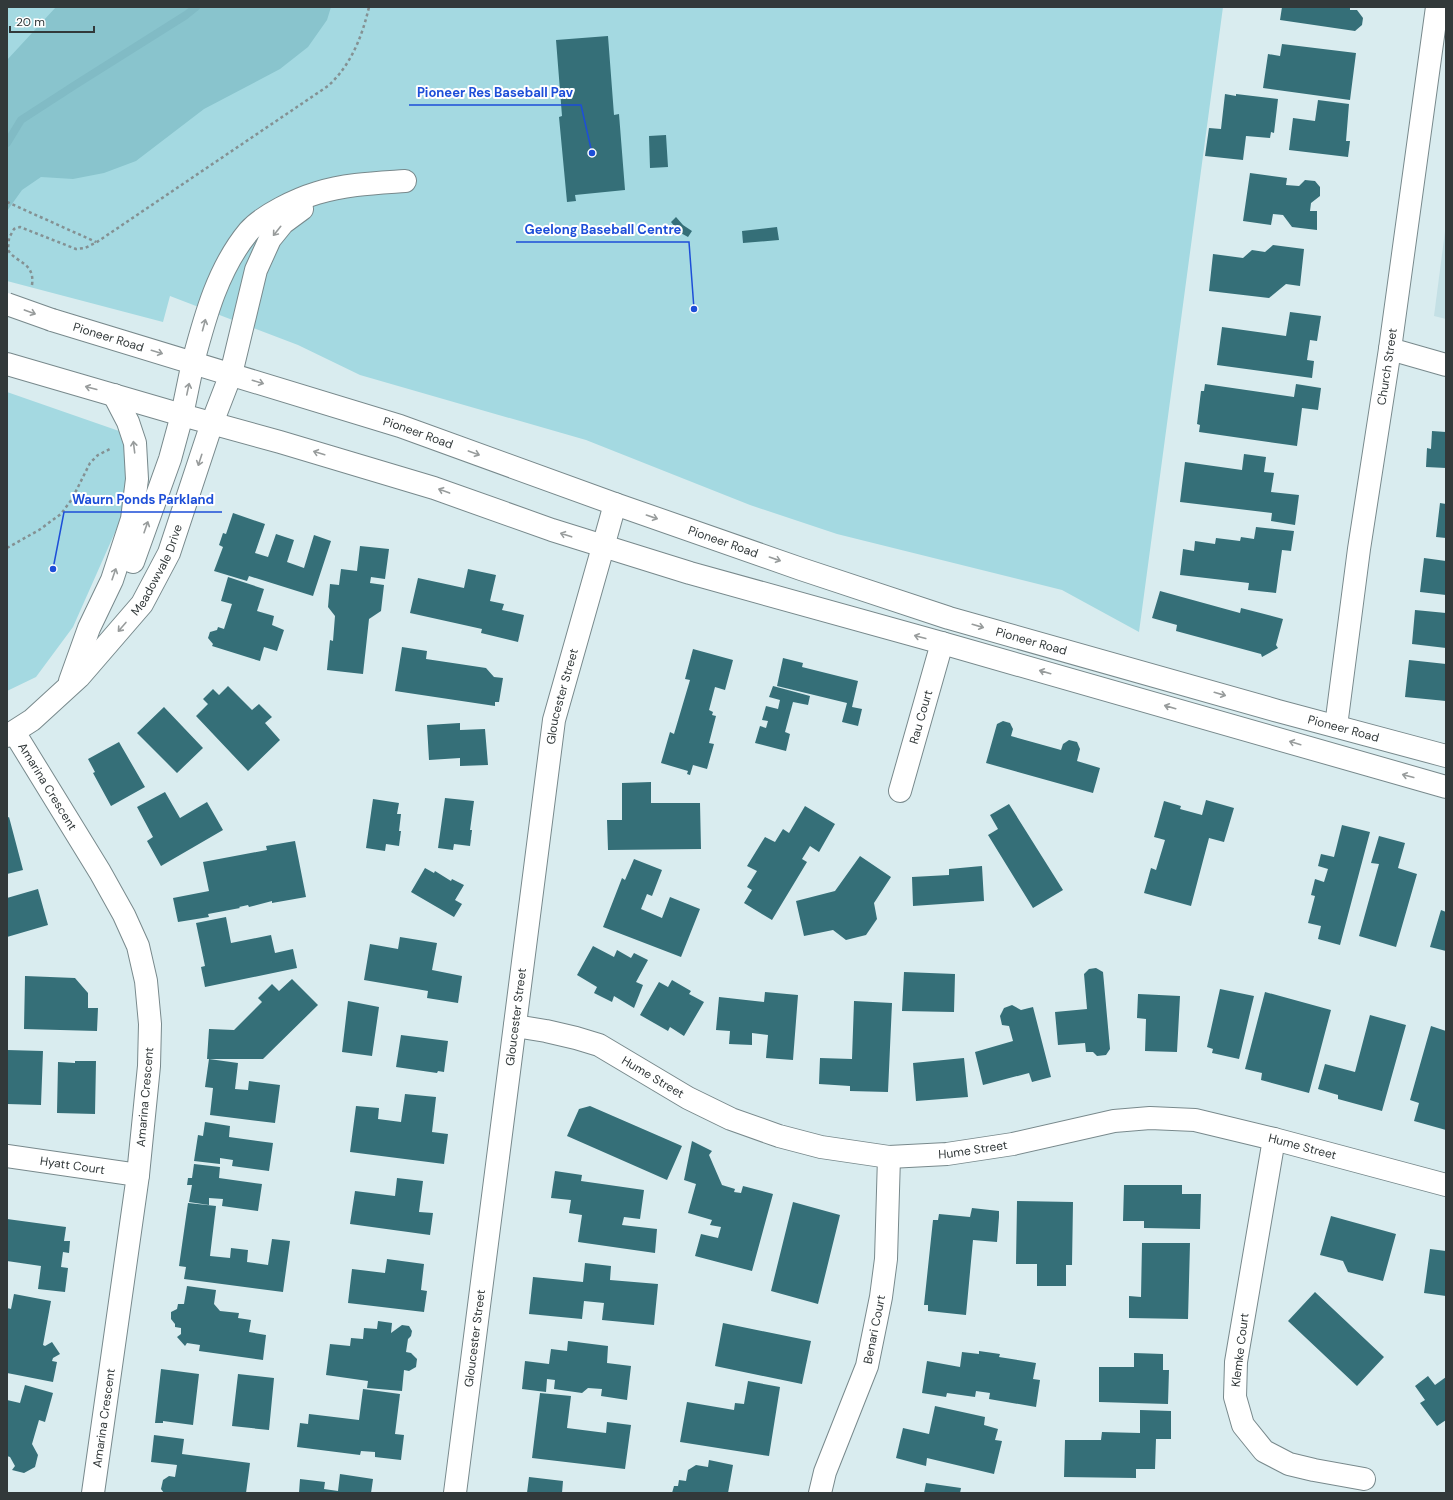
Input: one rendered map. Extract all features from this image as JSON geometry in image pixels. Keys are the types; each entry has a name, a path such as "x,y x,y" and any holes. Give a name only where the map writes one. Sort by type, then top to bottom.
{"street":[{"name":"Church Street","path":"1332,754 1359,549 1390,349 1436,7"},
{"path":"344,187 405,181"},
{"name":"Meadowvale Drive","path":"73,683 126,582 170,459 206,317 217,285 232,254 250,230 269,215 317,193 344,187"},
{"name":"Meadowvale Drive","path":"10,734 32,720 73,683 142,604 169,553 212,423 231,374 256,270 270,239 283,223 293,214 317,199 344,187"},
{"name":"Pioneer Road","path":"7,304 52,320 400,426 615,504 801,569 949,618 1278,711 1446,756"},
{"path":"1390,349 1446,365"},
{"path":"7,364 280,442 434,488 603,547 690,573 942,643 1446,787"},
{"path":"73,683 89,628 112,580 132,519 137,479 135,444 128,422 114,394"},
{"name":"Gloucester Street","path":"455,1493 554,720 615,504"},
{"name":"Rau Court","path":"900,791 949,618"},
{"name":"Amarina Crescent","path":"10,734 100,872 124,915 138,946 146,981 150,1024 149,1066 138,1175 93,1493"},
{"name":"Hume Street","path":"515,1026 546,1030 599,1046 688,1098 731,1119 779,1136 821,1147 889,1158 947,1154 1013,1144 1114,1121 1150,1118 1195,1120 1274,1139 1446,1185"},
{"name":"Klemke Court","path":"1274,1139 1236,1362 1235,1397 1243,1425 1264,1451 1289,1464 1364,1479"},
{"name":"Hyatt Court","path":"7,1156 138,1175"},
{"name":"Benari Court","path":"820,1493 825,1472 867,1366 881,1296 886,1259 889,1158"}],"path":[{"path":"32,287 33,280 29,268 8,250 9,238 14,229 20,227 76,249 85,248 97,242 328,86 340,74 350,58 359,40 369,7"},
{"path":"7,202 97,242"},
{"path":"7,548 39,530 61,514 72,499 90,463 98,455 110,449"}],"shaded area":[{"path":"7,7 1223,7 1139,632 1062,590 837,534 750,505 586,440 360,375 298,345 170,296 163,322 7,281"},
{"path":"56,7 331,7 327,20 308,47 280,69 204,109 136,161 104,173 73,179 41,177 22,190 7,211 7,60"},
{"path":"1446,224 1446,319 1434,316"},
{"path":"7,392 119,431 126,452 124,512 73,627 36,677 7,691"}],"building":[{"path":"1282,7 1350,7 1350,10 1357,10 1363,18 1362,25 1355,31 1280,20"},
{"path":"608,36 614,115 619,114 625,190 575,195 576,201 567,202 559,117 562,116 556,40"},
{"path":"1282,44 1356,53 1350,100 1263,88 1268,54 1280,56"},
{"path":"1225,94 1278,99 1274,133 1271,132 1270,138 1246,136 1243,160 1205,156 1209,128 1221,129"},
{"path":"1318,100 1349,104 1346,141 1350,141 1348,157 1289,150 1293,118 1315,121"},
{"path":"666,135 668,167 650,168 649,136"},
{"path":"1250,173 1287,178 1286,185 1299,186 1305,180 1315,181 1320,187 1320,196 1311,203 1310,211 1317,211 1317,230 1292,227 1283,215 1273,214 1271,225 1243,221"},
{"path":"676,217 683,225 692,231 688,237 679,232 671,222"},
{"path":"777,227 779,240 743,243 742,231"},
{"path":"1273,245 1304,249 1300,286 1286,284 1269,298 1209,291 1213,254 1243,258 1252,250 1265,252"},
{"path":"1290,312 1321,316 1317,341 1310,340 1307,360 1314,361 1312,378 1217,365 1222,327 1286,336"},
{"path":"1205,384 1294,397 1296,384 1321,388 1318,410 1302,408 1297,446 1199,432 1200,425 1197,424 1201,391 1204,391"},
{"path":"1432,431 1446,432 1446,468 1426,467 1427,448 1431,449"},
{"path":"1244,454 1266,457 1264,472 1274,473 1271,492 1299,495 1295,525 1271,521 1272,513 1180,502 1185,462 1242,470"},
{"path":"1440,503 1446,504 1446,538 1436,537"},
{"path":"233,513 265,524 255,553 268,557 276,534 294,540 287,562 304,568 314,535 331,541 313,596 249,576 247,581 214,571 223,547 219,545 223,533 226,534"},
{"path":"1256,527 1294,531 1291,551 1282,550 1276,593 1248,590 1249,583 1180,575 1183,549 1194,551 1195,541 1215,544 1216,538 1240,541 1241,537 1254,539"},
{"path":"360,546 389,549 385,579 371,577 370,583 384,585 381,611 369,619 363,674 327,670 330,640 333,641 335,616 328,607 330,584 339,585 341,569 357,571"},
{"path":"1424,558 1446,561 1446,595 1420,592"},
{"path":"468,569 496,575 490,601 504,604 502,610 524,615 518,642 481,633 482,629 410,613 418,578 464,588"},
{"path":"228,577 264,589 257,611 274,616 272,625 284,630 277,651 264,647 260,661 212,646 213,644 208,638 210,632 217,630 218,627 224,629 232,604 221,601"},
{"path":"1160,591 1240,613 1241,608 1283,619 1276,645 1278,648 1262,657 1261,654 1176,631 1177,625 1152,618"},
{"path":"1415,610 1446,613 1446,648 1412,644"},
{"path":"402,647 427,651 426,659 486,668 494,677 503,678 499,702 495,702 495,706 395,691"},
{"path":"693,649 733,660 725,690 715,687 709,710 713,712 712,715 716,716 709,743 714,744 707,769 693,765 690,775 687,774 688,771 661,763 670,732 674,734 690,680 685,679"},
{"path":"783,658 803,663 802,667 858,681 852,707 862,709 858,726 842,722 847,703 777,686"},
{"path":"1409,660 1446,664 1446,701 1405,697"},
{"path":"228,686 252,710 259,704 272,717 265,723 280,740 248,771 196,716 208,704 203,699 213,689 219,695"},
{"path":"773,686 810,696 808,705 793,702 785,732 790,734 786,751 755,743 760,726 766,728 768,721 762,720 766,706 778,709 780,700 769,697"},
{"path":"164,707 203,748 177,773 137,733"},
{"path":"1003,721 1010,723 1013,729 1011,736 1061,750 1063,744 1069,740 1077,742 1080,749 1077,761 1100,768 1093,793 986,763 997,724"},
{"path":"460,723 460,730 485,729 488,765 460,766 460,758 429,760 427,725"},
{"path":"119,742 145,787 111,806 93,773 95,772 88,759"},
{"path":"651,782 651,803 700,803 701,849 608,850 607,820 622,820 622,783"},
{"path":"165,792 180,818 207,802 223,830 161,866 147,841 153,837 137,807"},
{"path":"445,798 474,801 470,830 472,830 470,846 454,844 453,850 438,848"},
{"path":"373,799 399,803 397,814 401,814 399,831 401,831 399,846 386,844 385,851 366,848"},
{"path":"1206,800 1234,808 1224,842 1209,838 1191,906 1144,893 1151,868 1156,870 1165,840 1154,837 1164,801 1181,806 1180,809 1202,815"},
{"path":"1009,804 1063,890 1033,908 988,835 998,829 990,815"},
{"path":"805,806 835,824 819,852 810,846 802,859 807,862 772,920 744,903 752,890 747,887 757,871 747,866 765,837 775,842 783,829 789,833"},
{"path":"9,817 23,870 7,874 7,818"},
{"path":"1342,825 1370,832 1340,945 1318,939 1321,926 1308,923 1315,896 1311,895 1315,879 1324,882 1328,869 1318,866 1321,854 1334,857"},
{"path":"1379,836 1405,843 1398,868 1417,874 1396,947 1359,936 1379,864 1371,863"},
{"path":"295,841 306,897 272,903 272,901 249,907 248,905 208,914 209,917 178,922 173,898 209,891 203,862 267,850 266,846"},
{"path":"860,856 891,877 874,903 877,919 866,935 846,940 833,930 804,936 796,901 835,891"},
{"path":"634,859 662,870 652,896 647,894 641,909 662,918 670,897 700,909 681,957 603,927 622,878 625,880"},
{"path":"982,866 984,901 913,906 912,877 949,875 949,869"},
{"path":"425,868 434,873 435,871 451,881 452,879 464,885 455,900 462,904 454,917 411,892"},
{"path":"38,889 48,925 7,937 7,898"},
{"path":"1441,910 1446,912 1446,951 1430,947"},
{"path":"226,917 231,943 271,935 275,953 293,949 297,968 205,987 201,967 205,966 196,923"},
{"path":"400,937 437,943 432,970 462,976 458,1003 427,998 428,991 364,980 370,944 398,949"},
{"path":"593,946 614,957 617,950 631,958 634,953 648,960 636,982 643,985 634,1008 614,996 612,1002 594,993 597,987 577,975"},
{"path":"1096,968 1103,972 1110,1049 1106,1055 1097,1056 1093,1052 1086,1052 1085,1043 1058,1045 1055,1012 1087,1009 1084,974 1089,969"},
{"path":"904,972 955,974 954,1012 902,1011"},
{"path":"25,976 75,978 88,993 88,1008 98,1008 97,1031 24,1029"},
{"path":"292,979 318,1005 263,1059 207,1059 209,1029 234,1030 262,1002 258,998 272,984 279,991"},
{"path":"672,980 691,991 689,994 704,1002 684,1036 670,1027 668,1031 640,1015 659,982 668,987"},
{"path":"1220,989 1254,996 1239,1059 1212,1053 1213,1049 1207,1047"},
{"path":"765,992 798,995 793,1060 766,1058 768,1035 752,1033 752,1045 729,1044 730,1031 716,1030 719,997 764,1002"},
{"path":"1265,992 1331,1010 1309,1093 1261,1080 1262,1073 1245,1069"},
{"path":"1138,994 1180,996 1177,1052 1145,1051 1146,1019 1137,1018"},
{"path":"348,1001 379,1007 372,1056 342,1052"},
{"path":"854,1001 892,1003 888,1092 850,1091 850,1086 819,1084 820,1058 852,1059"},
{"path":"1012,1005 1021,1010 1033,1007 1051,1077 1032,1082 1029,1073 983,1085 975,1052 1013,1041 1009,1026 1002,1025 1000,1016 1004,1008"},
{"path":"1370,1015 1406,1025 1382,1111 1338,1099 1338,1095 1318,1089 1325,1064 1355,1072"},
{"path":"1431,1026 1446,1031 1446,1130 1414,1121 1419,1103 1410,1100"},
{"path":"401,1035 448,1041 444,1072 438,1071 437,1073 396,1067"},
{"path":"7,1050 43,1051 41,1105 7,1104"},
{"path":"964,1058 968,1097 916,1101 913,1063"},
{"path":"209,1059 238,1063 235,1089 248,1090 249,1081 280,1085 275,1123 210,1115 213,1088 205,1087"},
{"path":"75,1061 96,1061 95,1114 57,1113 58,1062 75,1063"},
{"path":"405,1094 436,1097 432,1132 448,1134 444,1164 350,1152 356,1106 379,1108 378,1119 401,1122"},
{"path":"590,1106 682,1146 667,1180 567,1136 579,1109"},
{"path":"205,1122 230,1126 229,1137 273,1143 269,1171 232,1166 233,1160 220,1158 220,1164 194,1161 198,1135 203,1136"},
{"path":"692,1141 712,1151 709,1155 722,1185 735,1189 734,1192 741,1193 743,1186 773,1194 752,1271 695,1256 701,1234 718,1238 721,1227 710,1225 712,1220 688,1213 696,1184 684,1180"},
{"path":"194,1164 220,1167 219,1178 262,1184 258,1211 222,1206 223,1199 209,1198 209,1205 189,1202 192,1185 187,1185 188,1178 192,1178"},
{"path":"555,1171 582,1175 581,1181 644,1190 640,1219 624,1217 622,1225 657,1229 655,1253 578,1242 582,1215 569,1213 571,1200 551,1198"},
{"path":"397,1178 423,1181 419,1212 433,1213 430,1235 350,1224 355,1191 395,1196"},
{"path":"1124,1185 1182,1185 1182,1194 1201,1194 1200,1229 1144,1228 1144,1221 1123,1221"},
{"path":"1017,1201 1073,1202 1072,1265 1066,1265 1066,1286 1037,1286 1037,1264 1016,1264"},
{"path":"793,1202 840,1215 818,1304 771,1291"},
{"path":"188,1203 216,1206 210,1256 230,1258 231,1248 248,1250 247,1262 268,1265 272,1239 290,1241 283,1292 184,1279 186,1267 179,1266"},
{"path":"972,1208 999,1211 999,1217 997,1242 973,1240 966,1315 928,1311 928,1305 924,1305 933,1220 938,1220 939,1214 970,1217"},
{"path":"1331,1216 1396,1234 1383,1281 1348,1272 1343,1261 1320,1255"},
{"path":"7,1219 66,1227 64,1241 70,1241 69,1253 63,1252 61,1267 68,1268 65,1292 38,1289 41,1266 7,1261"},
{"path":"1142,1243 1190,1243 1188,1319 1129,1318 1129,1296 1141,1297"},
{"path":"1430,1249 1446,1251 1446,1296 1424,1293"},
{"path":"387,1259 424,1264 421,1290 427,1291 424,1312 348,1303 352,1269 385,1273"},
{"path":"585,1263 611,1266 610,1280 658,1284 654,1325 602,1320 604,1303 584,1301 582,1319 529,1314 533,1277 583,1282"},
{"path":"187,1286 216,1290 214,1304 220,1311 239,1313 238,1318 251,1320 249,1332 266,1335 263,1360 199,1351 200,1345 187,1343 185,1346 177,1337 181,1334 181,1328 175,1327 175,1324 171,1319 171,1312 177,1309 178,1304 184,1304"},
{"path":"1315,1292 1384,1357 1357,1386 1288,1321"},
{"path":"14,1294 51,1301 43,1345 45,1346 52,1342 60,1354 53,1358 52,1361 57,1362 53,1382 7,1373 7,1308 11,1309"},
{"path":"378,1321 392,1323 391,1333 402,1325 409,1326 412,1331 411,1336 408,1339 406,1352 411,1353 417,1359 416,1367 409,1371 404,1370 402,1391 367,1388 368,1381 326,1375 330,1344 350,1346 351,1338 363,1339 364,1328 377,1329"},
{"path":"723,1323 811,1341 802,1384 715,1366"},
{"path":"568,1341 608,1346 607,1363 631,1366 627,1400 601,1396 602,1389 588,1388 582,1393 554,1389 555,1380 547,1379 546,1392 522,1389 525,1361 549,1364 551,1349 567,1351"},
{"path":"979,1351 1000,1354 999,1357 1036,1363 1033,1379 1040,1380 1036,1407 989,1399 990,1393 976,1391 975,1397 947,1393 946,1397 922,1393 927,1361 960,1367 962,1352 979,1354"},
{"path":"1134,1353 1163,1354 1163,1370 1169,1370 1168,1404 1099,1402 1099,1367 1134,1367"},
{"path":"161,1369 199,1374 193,1425 163,1421 163,1423 155,1423"},
{"path":"238,1374 274,1378 269,1430 232,1426"},
{"path":"1428,1376 1435,1385 1446,1377 1446,1420 1437,1426 1420,1403 1425,1400 1415,1386"},
{"path":"748,1381 780,1387 769,1456 680,1442 687,1402 734,1410 735,1403 744,1404"},
{"path":"25,1385 53,1393 45,1422 39,1420 32,1444 38,1455 35,1467 24,1473 12,1470 15,1466 10,1457 7,1456 7,1400 20,1403"},
{"path":"363,1389 400,1394 395,1434 404,1435 401,1460 375,1457 375,1452 361,1451 360,1455 297,1447 300,1423 308,1424 309,1414 359,1420"},
{"path":"540,1393 571,1396 567,1428 606,1433 607,1422 631,1425 625,1469 532,1458"},
{"path":"935,1406 985,1417 984,1425 998,1429 995,1440 1002,1441 994,1474 927,1458 926,1466 896,1458 903,1428 929,1434"},
{"path":"1140,1410 1171,1411 1171,1439 1156,1439 1155,1469 1136,1469 1136,1478 1064,1477 1065,1440 1101,1440 1102,1432 1140,1433"},
{"path":"154,1435 184,1439 182,1454 250,1463 246,1493 164,1493 161,1489 163,1480 169,1476 175,1477 177,1465 151,1462"},
{"path":"709,1460 733,1465 728,1493 672,1493 674,1486 678,1486 679,1480 686,1481 688,1470 696,1465 708,1467"},
{"path":"340,1474 373,1479 371,1493 299,1493 300,1479 325,1482 324,1489 338,1491"},
{"path":"529,1477 563,1481 562,1493 527,1493"},
{"path":"926,1483 961,1488 960,1493 924,1493"}],"waterway":[{"path":"7,143 21,120 186,15 196,7"}],"place":[{"name":"Pioneer Res Baseball Pav","path":"592,153"},
{"name":"Geelong Baseball Centre","path":"694,309"},
{"name":"Waurn Ponds Parkland","path":"53,569"}]}
